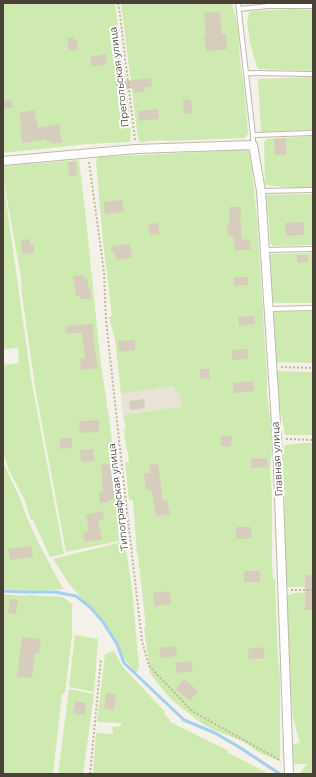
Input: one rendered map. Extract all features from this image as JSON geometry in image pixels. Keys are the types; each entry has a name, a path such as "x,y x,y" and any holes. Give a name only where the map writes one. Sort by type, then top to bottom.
{"street":[{"path":"3,161 136,149 253,145"},
{"name":"Главная улица","path":"253,145 261,190 277,439 289,774"}],"lane":[{"path":"238,3 254,135 253,145"},
{"path":"239,9 268,6 313,6"},
{"path":"247,73 313,74"},
{"path":"254,135 313,133"},
{"path":"261,190 313,190"},
{"path":"264,250 313,249"},
{"path":"269,309 313,308"}],"path":[{"name":"Прегольская улица","path":"118,3 136,149"},
{"name":"Типографская улица","path":"87,153 104,272 106,320 142,641 149,666 192,711 289,765"},
{"path":"272,366 313,368"},
{"path":"277,439 313,440"},
{"path":"282,590 313,590"},
{"path":"90,774 101,659"}],"shaded area":[{"path":"174,386 179,392 181,407 123,415 121,394"}],"green space":[{"path":"3,3 115,3 129,109 130,142 87,144 3,153"},
{"path":"121,3 232,3 238,28 240,60 244,86 248,133 245,138 140,142 138,139"},
{"path":"294,9 313,10 313,71 259,69 257,67 250,43 247,22 249,12"},
{"path":"313,77 313,130 261,132 258,79"},
{"path":"313,136 313,188 293,188 265,185 264,143 266,139"},
{"path":"245,150 250,152 257,219 267,395 272,433 270,469 272,495 272,565 273,578 275,579 280,680 280,761 260,753 244,742 210,728 200,722 169,697 150,673 144,627 146,627 137,555 133,500 129,500 125,462 129,462 124,429 126,429 123,415 181,407 179,393 175,391 174,386 121,394 115,339 109,317 112,316 103,242 96,161 98,157"},
{"path":"79,160 100,357 118,490 118,505 124,540 66,552 36,393 22,295 21,277 4,186 31,378 64,554 50,557 33,520 31,520 25,501 9,470 3,453 3,365 19,363 18,348 3,349 3,166"},
{"path":"313,194 313,245 273,246 270,243 266,195"},
{"path":"313,253 313,303 272,302 269,256 272,254"},
{"path":"313,311 313,363 276,362 273,314 275,312"},
{"path":"277,371 313,372 313,435 285,435 278,396"},
{"path":"313,443 313,587 286,587 283,515 285,515 283,449 285,445"},
{"path":"3,462 38,542 63,589 38,591 3,589"},
{"path":"122,542 125,543 132,589 139,667 136,673 124,659 117,644 94,610 84,602 70,585 53,559"},
{"path":"313,592 313,774 299,774 307,764 294,764 292,744 300,743 293,718 290,687 286,596 294,593"},
{"path":"3,594 63,597 72,604 72,635 65,693 62,694 53,774 3,774"},
{"path":"75,635 98,639 94,692 69,687"},
{"path":"114,651 122,666 165,712 164,714 170,722 228,750 227,752 269,774 93,774 96,733 113,734 112,727 121,726 121,723 97,722 105,654"},
{"path":"69,689 94,694 83,774 58,774"}],"building":[{"path":"220,12 222,34 226,34 227,49 206,51 204,36 206,36 204,13"},
{"path":"74,37 75,41 77,40 78,50 69,51 67,38"},
{"path":"105,54 107,64 92,67 90,57"},
{"path":"151,78 152,86 144,88 145,92 135,93 134,88 116,90 115,81"},
{"path":"11,99 13,108 3,109 3,100"},
{"path":"191,99 192,113 184,114 183,100"},
{"path":"158,109 159,119 139,121 138,111"},
{"path":"34,110 38,128 59,124 62,142 52,144 52,141 47,142 47,139 22,143 19,113"},
{"path":"286,138 286,155 275,155 274,139"},
{"path":"76,161 77,176 69,176 68,162"},
{"path":"122,200 124,212 105,214 104,202"},
{"path":"229,207 241,207 240,215 242,240 249,239 251,249 235,251 233,236 228,236 227,225 229,225"},
{"path":"304,222 304,235 286,236 285,223"},
{"path":"158,223 160,234 150,235 148,224"},
{"path":"30,239 30,245 34,244 34,253 22,254 21,240"},
{"path":"130,244 132,258 116,260 115,254 110,250 113,246"},
{"path":"297,255 308,255 308,262 297,263"},
{"path":"83,275 83,278 87,278 91,299 80,299 80,296 76,296 73,276"},
{"path":"234,277 248,277 248,285 234,286"},
{"path":"254,316 255,324 239,326 238,317"},
{"path":"93,324 94,344 98,368 81,370 80,359 85,358 82,333 66,333 65,326"},
{"path":"135,340 135,350 119,352 118,341"},
{"path":"248,349 248,359 232,360 232,350"},
{"path":"200,369 209,369 210,378 201,379"},
{"path":"253,381 254,391 233,393 233,383"},
{"path":"144,399 145,408 130,410 129,401"},
{"path":"99,420 99,432 80,433 79,421"},
{"path":"221,436 232,436 231,446 221,446"},
{"path":"60,438 72,438 72,448 60,449"},
{"path":"93,449 94,461 81,462 80,450"},
{"path":"267,458 268,467 251,468 251,459"},
{"path":"110,464 115,499 109,500 109,502 100,503 99,493 103,493 101,465"},
{"path":"158,464 163,501 167,500 170,514 156,516 151,489 146,490 144,473 150,473 149,465"},
{"path":"103,511 104,519 98,520 102,539 85,542 83,532 89,531 86,515"},
{"path":"236,527 251,527 252,538 236,539"},
{"path":"31,546 33,557 10,560 8,549"},
{"path":"244,571 260,571 260,582 244,582"},
{"path":"305,575 313,575 313,610 305,610"},
{"path":"170,591 171,604 155,606 153,593"},
{"path":"10,599 18,600 16,614 8,613"},
{"path":"22,637 41,639 39,654 35,653 32,678 17,677"},
{"path":"176,646 177,656 161,658 159,648"},
{"path":"263,647 265,658 249,659 248,649"},
{"path":"191,661 193,671 177,673 175,663"},
{"path":"184,679 198,691 190,701 176,689"},
{"path":"106,693 116,694 114,710 104,708"},
{"path":"75,701 86,703 85,715 73,714"}],"waterway":[{"path":"3,591 55,592 76,596 91,608 103,622 117,644 124,663 184,720 215,733 280,774"}]}
